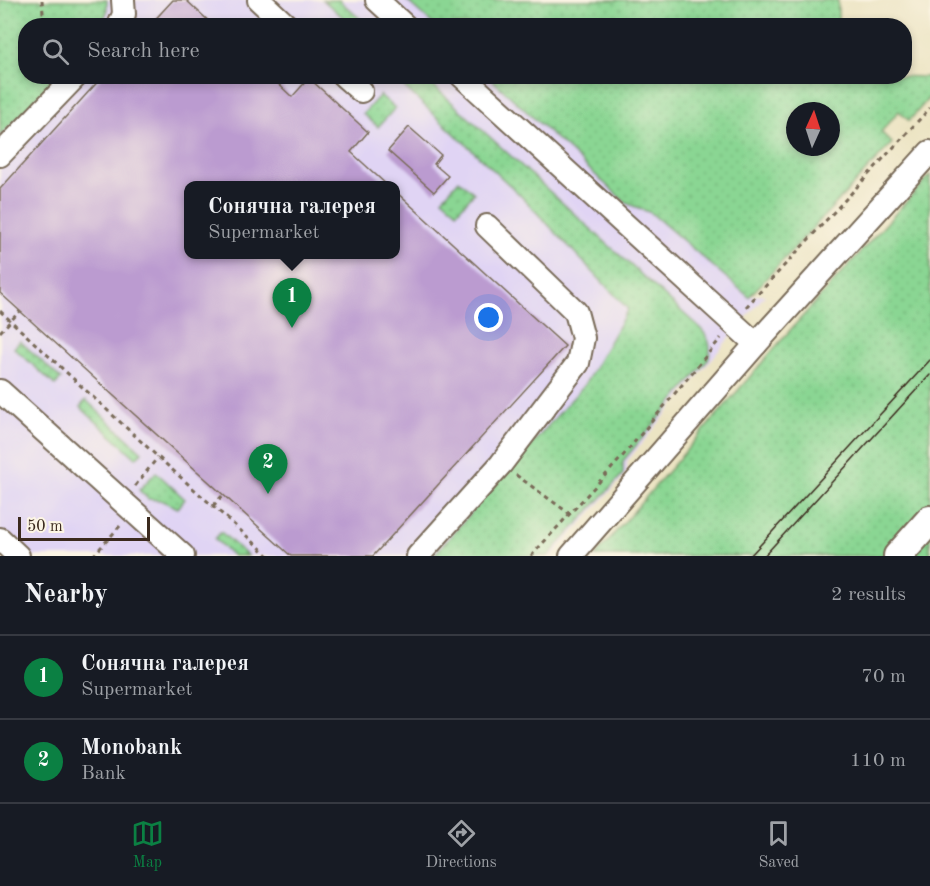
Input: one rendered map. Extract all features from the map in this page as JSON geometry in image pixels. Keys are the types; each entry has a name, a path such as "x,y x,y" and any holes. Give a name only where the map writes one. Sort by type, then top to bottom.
{"main road":[{"path":"898,556 930,520"}],"street":[{"path":"122,13 142,0"},
{"path":"259,0 278,18"},
{"path":"377,0 396,18"},
{"path":"0,155 68,84"},
{"path":"471,84 756,344"},
{"path":"571,556 756,344 930,152"},
{"path":"418,556 501,464 578,363 584,338 576,312 487,226"},
{"path":"0,391 183,556"},
{"path":"0,538 18,556"}],"path":[{"path":"42,0 43,18"},
{"path":"0,332 20,310"},
{"path":"0,311 269,556"},
{"path":"501,464 570,514 531,556"},
{"path":"213,506 223,495"}],"shaded area":[{"path":"107,0 406,0 426,18 104,18"},
{"path":"49,84 497,84 626,203 651,213 749,296 765,295 627,461 627,473 552,556 0,556 0,136"}],"green space":[{"path":"0,0 107,0 107,12 104,18 18,18 18,84 49,84 0,136"},
{"path":"323,0 339,0 359,18 344,18"},
{"path":"406,0 838,0 838,18 426,18"},
{"path":"912,77 930,77 930,97 909,121 899,111 881,132 892,143 749,297 651,213 626,203 497,84 912,84"},
{"path":"401,84 432,84 702,330 708,341 710,352 708,360 623,461 623,474 548,556 433,556 585,384 628,309 520,195"},
{"path":"380,95 395,108 378,127 363,114"},
{"path":"930,175 930,556 595,556 792,328"},
{"path":"459,180 474,193 457,212 442,199"},
{"path":"20,341 61,379 55,385 14,348"},
{"path":"86,400 142,452 136,458 80,407"},
{"path":"156,472 185,499 178,508 160,500 148,499 139,490"},
{"path":"221,532 248,556 233,556 215,539"}],"building":[{"path":"173,0 186,0 205,18 156,18"},
{"path":"96,84 278,84 292,97 304,84 316,84 368,132 351,152 383,181 184,181 184,259 400,259 400,196 565,346 373,556 291,556 0,293 0,189"},
{"path":"409,127 441,155 434,164 448,176 434,192 388,151"}],"tram line":[{"path":"750,556 930,360"},
{"path":"764,556 930,375"}],"place":[{"name":"Сонячна галерея","path":"292,328"},
{"name":"Monobank","path":"268,494"}]}
